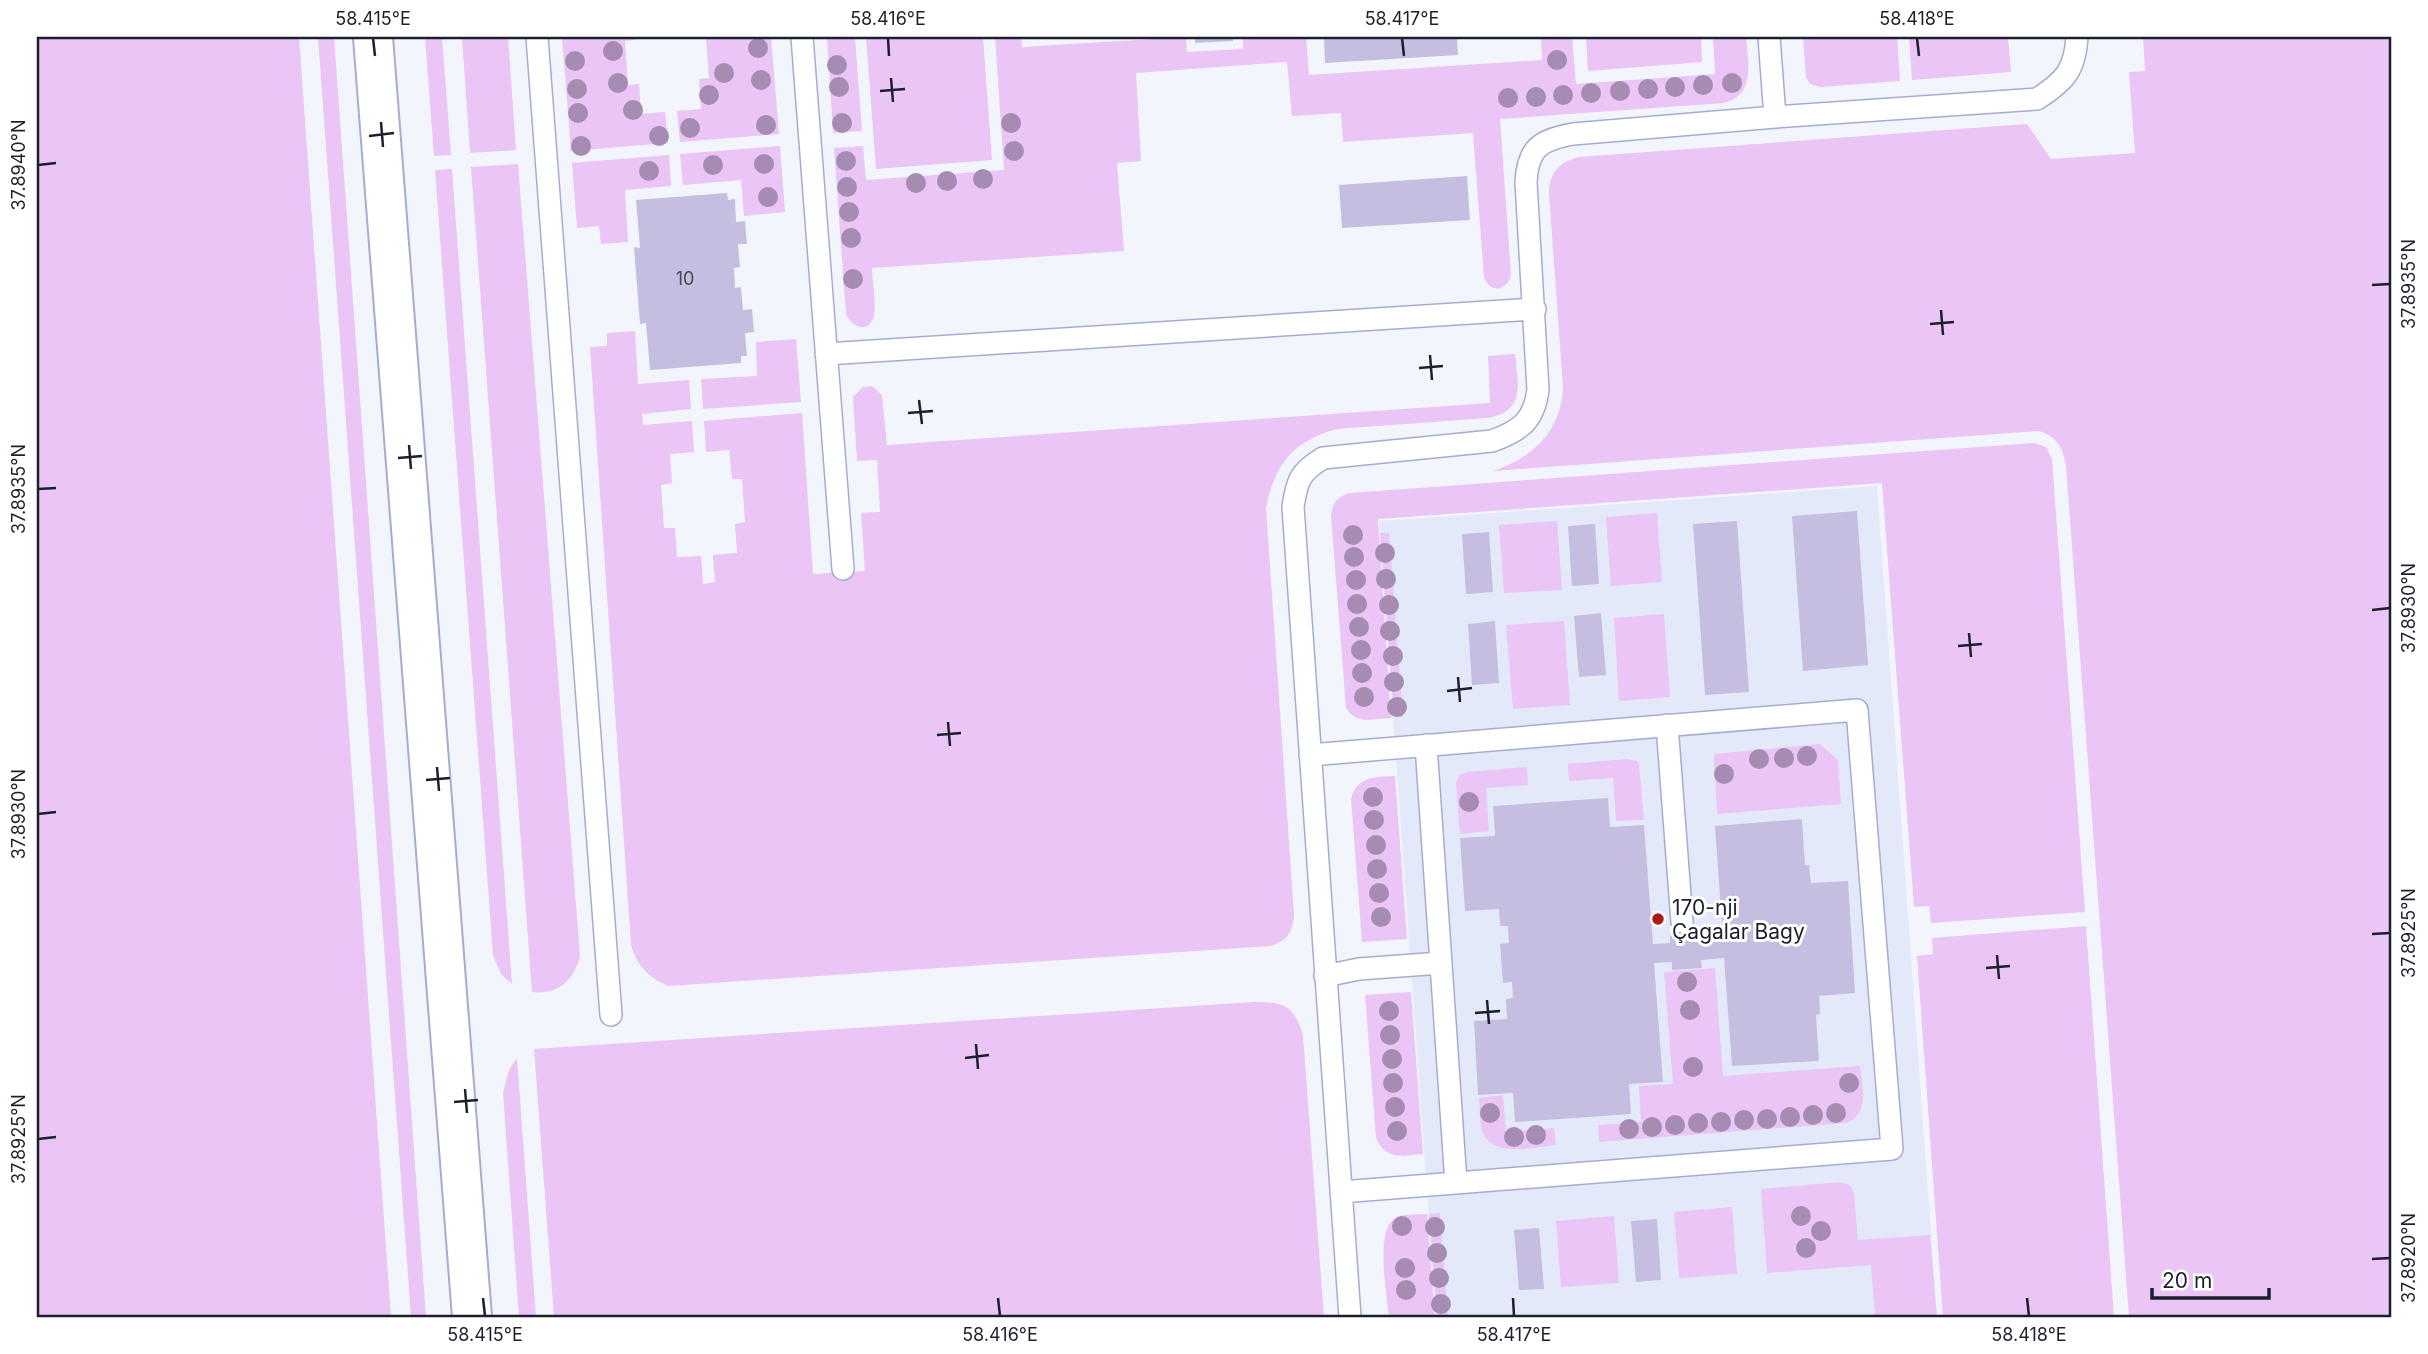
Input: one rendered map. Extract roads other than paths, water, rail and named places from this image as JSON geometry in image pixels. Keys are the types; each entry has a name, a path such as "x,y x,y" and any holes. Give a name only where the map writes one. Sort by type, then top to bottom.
{"street":[{"path":"373,37 472,1317"}],"lane":[{"path":"537,37 611,1015"},
{"path":"802,37 843,569"},
{"path":"1769,37 1775,117"},
{"path":"1350,1317 1293,507 1296,487 1304,469 1323,458 1492,441 1511,434 1527,421 1536,408 1538,390 1527,164 1535,149 1552,137 1775,117 2037,99 2056,87 2070,71 2076,56 2077,37"},
{"path":"827,354 1535,309"},
{"path":"1310,755 1857,710 1892,1149 1341,1192"},
{"path":"1667,725 1682,922"},
{"path":"1426,745 1456,1183"},
{"path":"1325,976 1359,969 1441,963"}],"place":[{"name":"170-nji Çagalar Bagy","path":"1658,919"}]}
